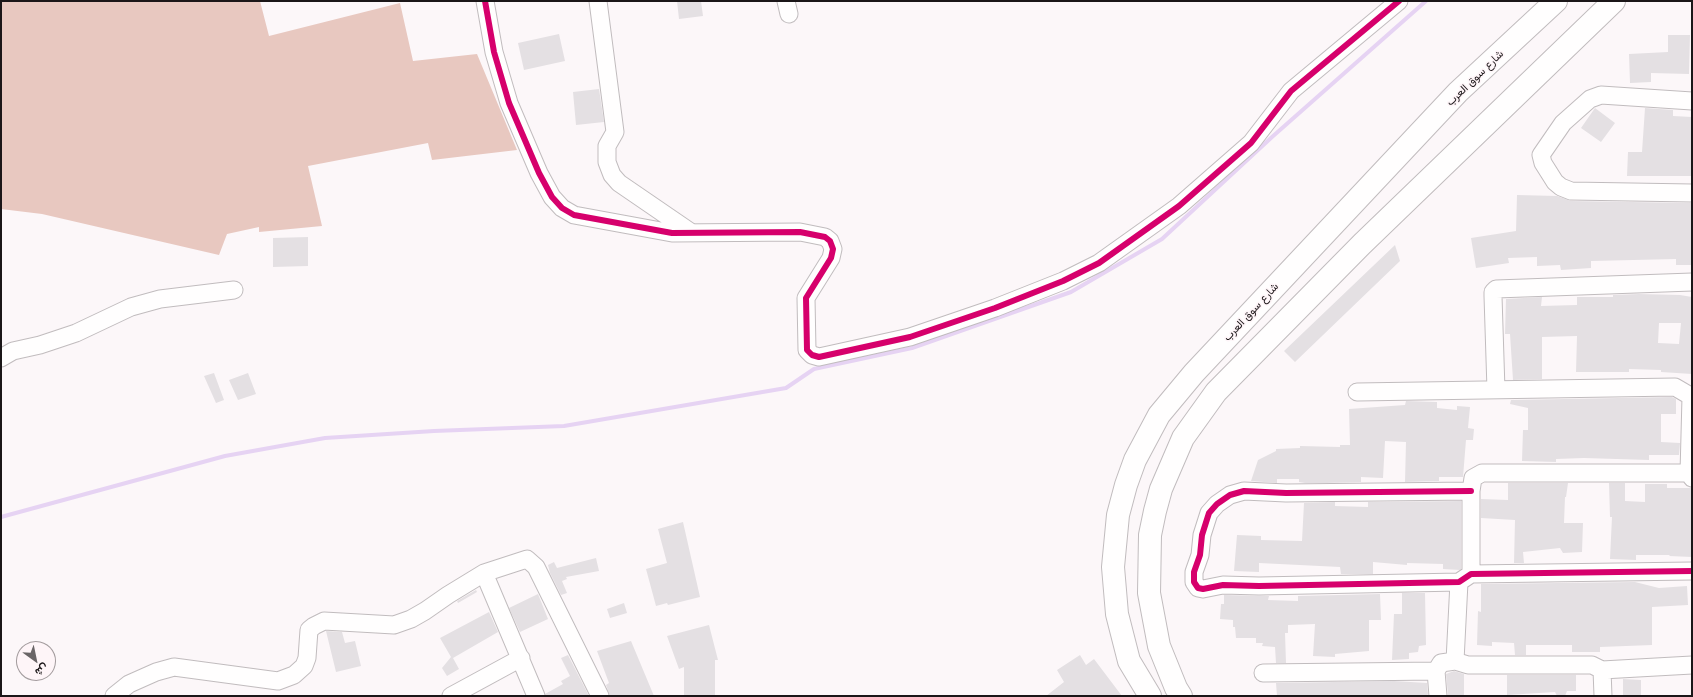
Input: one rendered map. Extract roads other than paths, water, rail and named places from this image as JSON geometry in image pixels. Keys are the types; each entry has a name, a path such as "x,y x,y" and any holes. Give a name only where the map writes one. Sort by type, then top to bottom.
{"main road":[{"name":"شارع سوق العرب","path":"1150,696 1129,661 1117,614 1113,567 1118,515 1126,485 1135,460 1159,415 1194,373 1458,92 1556,1"},
{"path":"1181,696 1176,688 1159,646 1149,593 1150,535 1155,511 1160,490 1183,438 1216,392 1357,250 1614,1"}],"street":[{"path":"485,1 494,52 509,103 539,173 552,197 562,208 574,215 672,233 800,232 825,237 830,241 833,249 831,258 806,298 808,350 812,355 819,357 924,332 995,308 1063,281 1099,263 1179,206 1251,143 1290,91 1399,1"},
{"path":"598,1 615,132 607,146 607,162 612,175 619,184 692,233"},
{"path":"1692,101 1601,95 1590,99 1563,123 1541,155 1543,163 1555,182 1560,188 1571,191 1692,193"},
{"path":"1496,390 1493,292 1496,289 1692,282"},
{"path":"1,358 13,351 40,345 76,333 131,307 160,299 234,290"},
{"path":"1357,392 1675,387 1691,397 1691,475 1482,473 1473,478 1465,578 1455,661"},
{"path":"1471,491 1286,493 1244,490 1237,492 1217,504 1209,513 1202,535 1200,555 1194,572 1194,582 1198,588 1203,589 1223,585 1259,586 1692,571"},
{"path":"114,696 129,684 156,672 174,667 278,681 294,675 304,666 307,658 309,630 324,621 394,625 411,619 425,611 484,573 527,558 536,567 600,696"},
{"path":"484,573 536,696"},
{"path":"451,696 521,658"},
{"path":"1438,696 1436,671 1441,663 1455,661 1468,665 1592,665 1602,670 1692,665"},
{"path":"1602,670 1603,696"},
{"path":"1263,673 1436,671"}],"waterway":[{"path":"1,517 225,456 325,438 434,431 564,426 786,388 814,369 912,348 1071,292 1162,239 1272,137 1426,1"}]}
